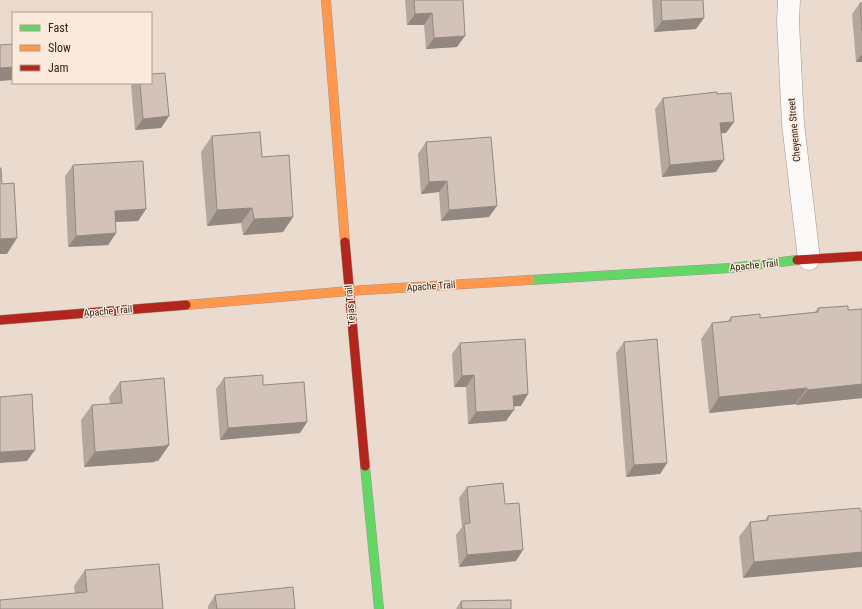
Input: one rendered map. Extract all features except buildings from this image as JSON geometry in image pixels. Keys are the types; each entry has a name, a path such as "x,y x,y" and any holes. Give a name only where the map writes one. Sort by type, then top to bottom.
{"street":[{"name":"Tejas Trail","path":"326,0 349,291 379,609"},
{"name":"Cheyenne Street","path":"789,0 788,21 792,124 808,259"},
{"name":"Apache Trail","path":"0,320 349,291 730,268 808,259 862,256"}],"traffic: fast":[{"path":"530,280 730,268 797,260"},
{"path":"365,466 379,609"}],"traffic: slow":[{"path":"326,0 345,242"},
{"path":"186,305 349,291 530,280"}],"traffic: jam":[{"path":"345,242 365,466"},
{"path":"797,260 862,256"},
{"path":"0,320 186,305"}]}
